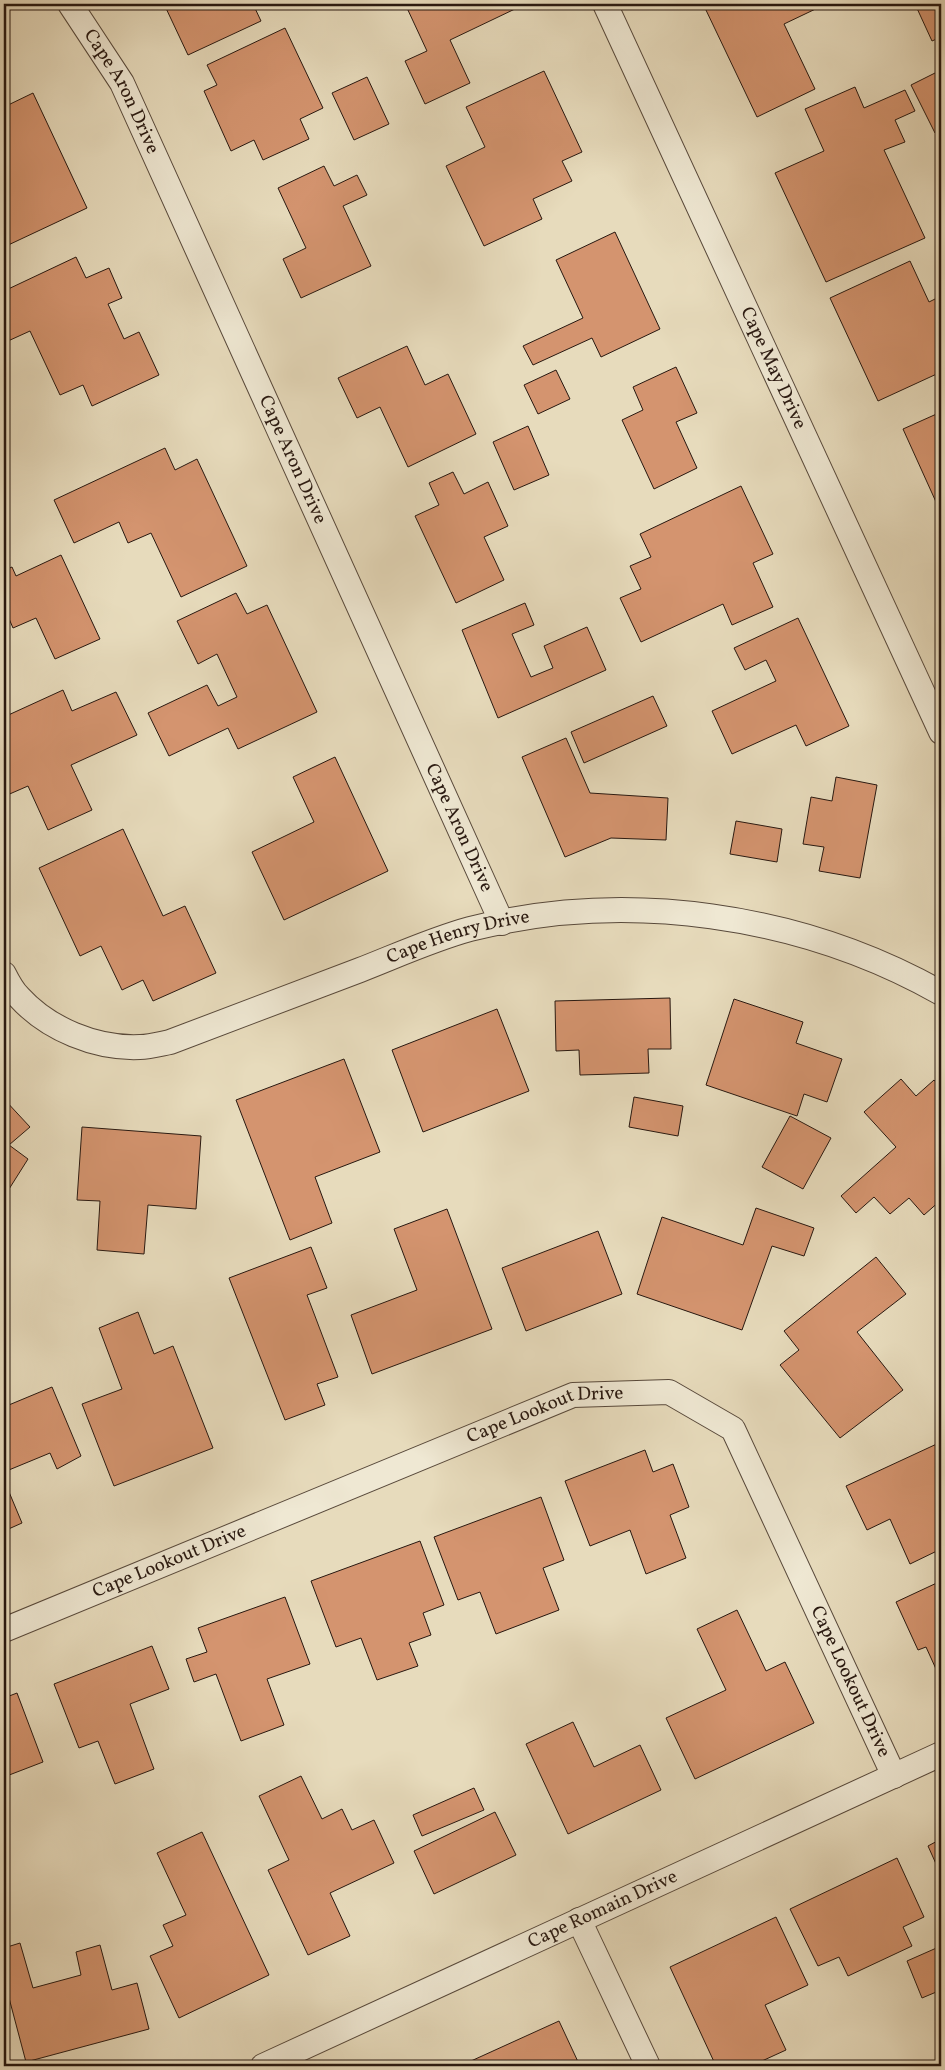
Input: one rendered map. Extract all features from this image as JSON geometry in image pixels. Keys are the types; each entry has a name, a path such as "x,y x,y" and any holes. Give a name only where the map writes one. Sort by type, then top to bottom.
{"street":[{"name":"Cape Aron Drive","path":"70,4 122,83 502,923"},
{"name":"Cape May Drive","path":"605,4 941,732"},
{"name":"Cape Henry Drive","path":"4,974 18,996 44,1019 64,1030 104,1044 140,1047 170,1042 403,953 469,930 552,915 613,911 686,912 742,920 798,934 850,951 907,974 941,993"},
{"name":"Cape Lookout Drive","path":"4,1630 573,1395 669,1392 732,1429 894,1776"},
{"name":"Cape Romain Drive","path":"263,2066 941,1754"},
{"path":"579,1920 648,2066"}],"building":[{"path":"164,4 253,4 261,21 188,55"},
{"path":"415,4 515,4 517,8 450,40 470,83 425,104 405,61 427,51 407,8"},
{"path":"714,4 826,4 784,24 815,89 757,117 705,8"},
{"path":"915,4 941,4 941,37 932,41"},
{"path":"285,28 323,108 300,119 309,139 263,160 254,140 231,151 204,91 217,85 207,65"},
{"path":"941,70 941,130 935,133 911,85"},
{"path":"544,71 582,152 562,161 572,181 533,199 542,219 484,246 446,166 485,147 466,107"},
{"path":"367,77 389,124 354,140 332,93"},
{"path":"855,87 864,108 905,90 915,111 895,120 905,142 884,150 925,238 826,282 775,173 824,151 805,109"},
{"path":"33,93 87,208 4,247 4,107"},
{"path":"324,166 334,186 357,175 367,195 343,206 371,266 301,298 283,259 306,248 278,188"},
{"path":"615,232 660,329 601,357 592,338 533,365 523,346 583,318 556,260"},
{"path":"76,257 86,278 109,268 122,298 108,304 124,339 139,332 159,375 92,406 83,385 60,395 30,331 8,341 4,333 4,291"},
{"path":"910,261 929,302 941,296 941,372 878,401 830,298"},
{"path":"407,346 425,385 448,374 476,434 408,467 380,407 357,418 338,378"},
{"path":"676,367 697,413 676,422 697,468 654,489 622,420 643,410 633,387"},
{"path":"556,370 570,399 538,414 524,385"},
{"path":"941,412 941,513 903,429"},
{"path":"528,426 549,475 514,490 493,442"},
{"path":"165,448 175,470 197,459 247,566 181,597 151,533 128,543 119,522 74,543 54,500"},
{"path":"453,472 464,494 488,482 508,526 484,537 504,580 456,603 415,516 439,505 429,483"},
{"path":"741,486 773,554 753,563 773,607 732,625 723,604 641,642 620,598 641,589 630,566 651,557 640,534"},
{"path":"61,555 100,639 55,659 36,618 13,628 4,607 4,567 5,570 12,567 16,576"},
{"path":"236,593 247,614 267,605 317,712 238,749 228,728 169,756 148,713 207,685 218,706 237,697 217,654 198,664 177,621"},
{"path":"525,603 534,625 512,634 531,677 553,668 544,646 587,627 606,670 498,718 462,630"},
{"path":"798,618 849,726 806,746 796,725 732,754 712,711 776,681 766,660 745,670 734,648"},
{"path":"63,690 72,711 116,692 137,735 71,765 92,810 48,830 28,786 5,796 4,717"},
{"path":"653,696 667,726 584,763 571,732"},
{"path":"566,738 590,793 668,798 666,840 611,838 565,857 522,757"},
{"path":"335,757 388,871 284,920 252,852 314,822 293,777"},
{"path":"836,777 877,785 860,878 819,871 824,847 803,844 811,797 832,801"},
{"path":"736,821 782,829 777,862 730,854"},
{"path":"123,829 163,916 185,906 216,973 153,1001 143,980 122,990 101,946 80,956 39,868"},
{"path":"670,998 671,1049 648,1049 649,1073 580,1075 579,1050 556,1051 555,1001"},
{"path":"734,999 803,1022 796,1043 842,1059 827,1102 804,1094 797,1116 706,1085"},
{"path":"497,1009 529,1091 423,1132 392,1050"},
{"path":"344,1059 380,1152 315,1177 332,1223 290,1240 236,1100"},
{"path":"901,1079 916,1096 934,1080 941,1088 941,1200 924,1215 909,1198 890,1214 874,1197 856,1213 841,1196 896,1147 864,1112"},
{"path":"634,1097 683,1106 678,1136 629,1127"},
{"path":"4,1099 30,1127 9,1145 28,1159 4,1197"},
{"path":"790,1116 831,1138 803,1189 762,1167"},
{"path":"82,1127 201,1136 196,1209 148,1205 144,1254 97,1250 100,1201 77,1200"},
{"path":"756,1208 814,1228 804,1256 772,1246 742,1330 637,1294 662,1217 743,1245"},
{"path":"447,1209 492,1329 372,1374 351,1315 417,1290 394,1229"},
{"path":"598,1231 622,1294 526,1331 502,1268"},
{"path":"311,1247 327,1288 307,1295 338,1377 317,1384 325,1405 285,1420 229,1278"},
{"path":"876,1257 906,1294 857,1332 903,1390 840,1438 780,1365 799,1350 784,1331"},
{"path":"138,1312 154,1354 173,1346 213,1448 114,1486 82,1404 122,1389 99,1328"},
{"path":"52,1387 81,1456 57,1469 50,1453 4,1472 4,1407"},
{"path":"941,1442 941,1549 910,1564 890,1519 867,1530 846,1486"},
{"path":"645,1450 653,1472 673,1464 689,1507 670,1515 686,1558 646,1574 630,1530 590,1546 565,1481"},
{"path":"4,1480 22,1523 4,1531"},
{"path":"541,1497 564,1560 543,1568 559,1610 496,1634 480,1592 458,1600 434,1537"},
{"path":"420,1541 444,1605 423,1613 431,1635 409,1643 418,1666 377,1680 361,1638 336,1647 311,1581"},
{"path":"941,1581 941,1680 926,1647 918,1650 896,1602"},
{"path":"285,1597 310,1664 267,1679 284,1725 241,1741 216,1674 194,1682 186,1659 207,1652 198,1628"},
{"path":"737,1610 766,1671 785,1662 814,1723 695,1779 666,1718 726,1690 697,1629"},
{"path":"152,1646 169,1689 130,1704 154,1769 115,1784 98,1741 79,1748 54,1684"},
{"path":"17,1693 43,1762 4,1777 4,1698"},
{"path":"573,1722 594,1767 640,1745 661,1790 568,1834 526,1744"},
{"path":"301,1776 322,1819 342,1809 352,1830 374,1820 394,1863 330,1893 350,1936 308,1955 268,1870 289,1860 259,1796"},
{"path":"474,1788 484,1810 422,1836 413,1815"},
{"path":"495,1812 516,1855 434,1894 414,1851"},
{"path":"202,1832 269,1975 179,2018 150,1956 173,1946 163,1925 186,1915 157,1853"},
{"path":"941,1839 941,1875 928,1846"},
{"path":"897,1858 924,1917 903,1927 912,1946 848,1976 839,1957 818,1966 790,1909"},
{"path":"776,1917 808,1985 765,2005 786,2050 751,2066 716,2066 670,1967"},
{"path":"20,1943 33,1988 81,1975 76,1952 100,1945 112,1990 137,1983 149,2029 26,2062 4,1979 4,1948"},
{"path":"941,1946 941,1990 922,1998 907,1961"},
{"path":"559,2021 580,2066 460,2066"}]}
